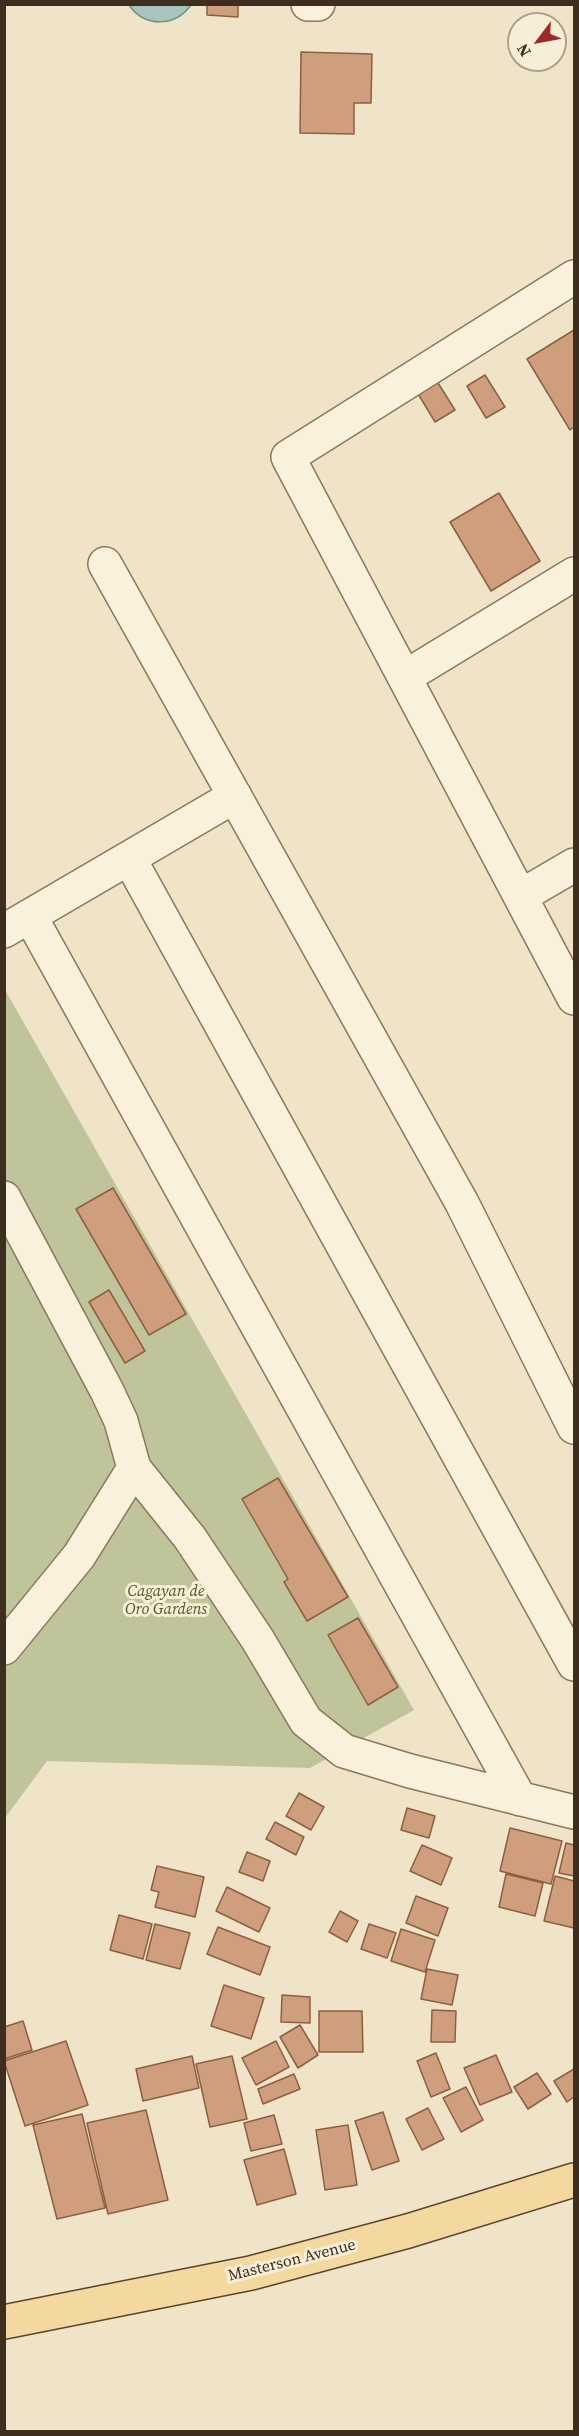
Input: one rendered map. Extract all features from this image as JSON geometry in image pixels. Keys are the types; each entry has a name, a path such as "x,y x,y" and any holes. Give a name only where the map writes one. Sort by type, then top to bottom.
{"main road":[{"name":"Masterson Avenue","path":"4,2322 251,2273 408,2231 574,2180"}],"street":[{"path":"308,4 318,4"},
{"path":"574,277 288,457 574,998"},
{"path":"105,564 462,1203 574,1427"},
{"path":"405,677 574,574"},
{"path":"235,796 17,924 520,1799"},
{"path":"129,858 574,1664"},
{"path":"521,896 574,866"},
{"path":"4,1198 107,1391 121,1421 134,1468 190,1538 258,1640 306,1721 344,1751 410,1771 574,1812"},
{"path":"4,1648 80,1556 134,1468"}],"green space":[{"name":"Cagayan de Oro Gardens","path":"4,988 414,1710 310,1768 47,1761 5,1818"}],"water":[{"path":"129,5 191,5 177,18 160,22 143,18"}],"building":[{"path":"207,4 238,4 238,17 207,15"},
{"path":"301,52 372,54 371,103 354,103 354,134 300,133"},
{"path":"574,330 574,427 570,430 527,359"},
{"path":"433,375 455,410 435,422 414,387"},
{"path":"485,375 505,407 486,418 467,386"},
{"path":"499,493 540,561 491,591 450,522"},
{"path":"113,1188 186,1314 149,1335 76,1209"},
{"path":"109,1290 145,1351 125,1363 89,1302"},
{"path":"278,1478 348,1597 307,1621 284,1582 288,1579 242,1499"},
{"path":"358,1618 398,1687 368,1705 328,1635"},
{"path":"299,1793 324,1807 311,1830 286,1816"},
{"path":"407,1808 435,1816 429,1838 401,1830"},
{"path":"275,1822 304,1837 296,1855 266,1839"},
{"path":"510,1828 562,1841 551,1884 500,1871"},
{"path":"566,1843 574,1845 574,1876 559,1873"},
{"path":"422,1845 452,1858 441,1885 410,1871"},
{"path":"247,1852 270,1861 263,1881 239,1872"},
{"path":"157,1866 204,1877 195,1917 155,1907 159,1892 151,1890"},
{"path":"506,1874 543,1883 535,1916 499,1907"},
{"path":"555,1876 574,1881 574,1928 544,1921"},
{"path":"227,1887 270,1908 259,1932 216,1911"},
{"path":"416,1896 448,1908 438,1936 406,1923"},
{"path":"340,1911 358,1921 347,1942 329,1932"},
{"path":"119,1915 152,1924 143,1959 110,1950"},
{"path":"155,1924 190,1933 180,1969 146,1960"},
{"path":"369,1924 396,1933 387,1958 361,1949"},
{"path":"218,1927 270,1947 260,1975 207,1954"},
{"path":"401,1929 435,1940 425,1972 391,1961"},
{"path":"427,1969 458,1975 452,2005 421,1999"},
{"path":"224,1985 264,1998 251,2039 211,2026"},
{"path":"282,1995 310,1997 310,2023 281,2022"},
{"path":"432,2010 456,2011 455,2042 431,2042"},
{"path":"319,2011 362,2011 363,2052 319,2052"},
{"path":"23,2021 32,2050 4,2059 4,2027"},
{"path":"300,2025 318,2055 298,2068 280,2037"},
{"path":"66,2041 88,2105 25,2126 4,2061"},
{"path":"276,2041 289,2067 256,2085 242,2058"},
{"path":"436,2053 450,2089 431,2097 417,2061"},
{"path":"496,2055 512,2092 480,2105 464,2068"},
{"path":"192,2056 199,2088 143,2101 136,2069"},
{"path":"232,2056 247,2119 210,2127 196,2064"},
{"path":"574,2069 574,2097 567,2102 554,2081"},
{"path":"537,2073 551,2094 528,2109 514,2087"},
{"path":"294,2074 300,2089 263,2104 258,2089"},
{"path":"466,2087 483,2120 461,2132 443,2098"},
{"path":"428,2108 444,2139 422,2150 406,2119"},
{"path":"146,2110 168,2200 108,2214 87,2123"},
{"path":"383,2112 399,2161 372,2170 355,2121"},
{"path":"82,2114 105,2208 57,2219 33,2125"},
{"path":"274,2115 282,2144 251,2151 244,2123"},
{"path":"348,2125 357,2185 325,2190 316,2130"},
{"path":"284,2149 296,2194 257,2205 244,2160"}]}
